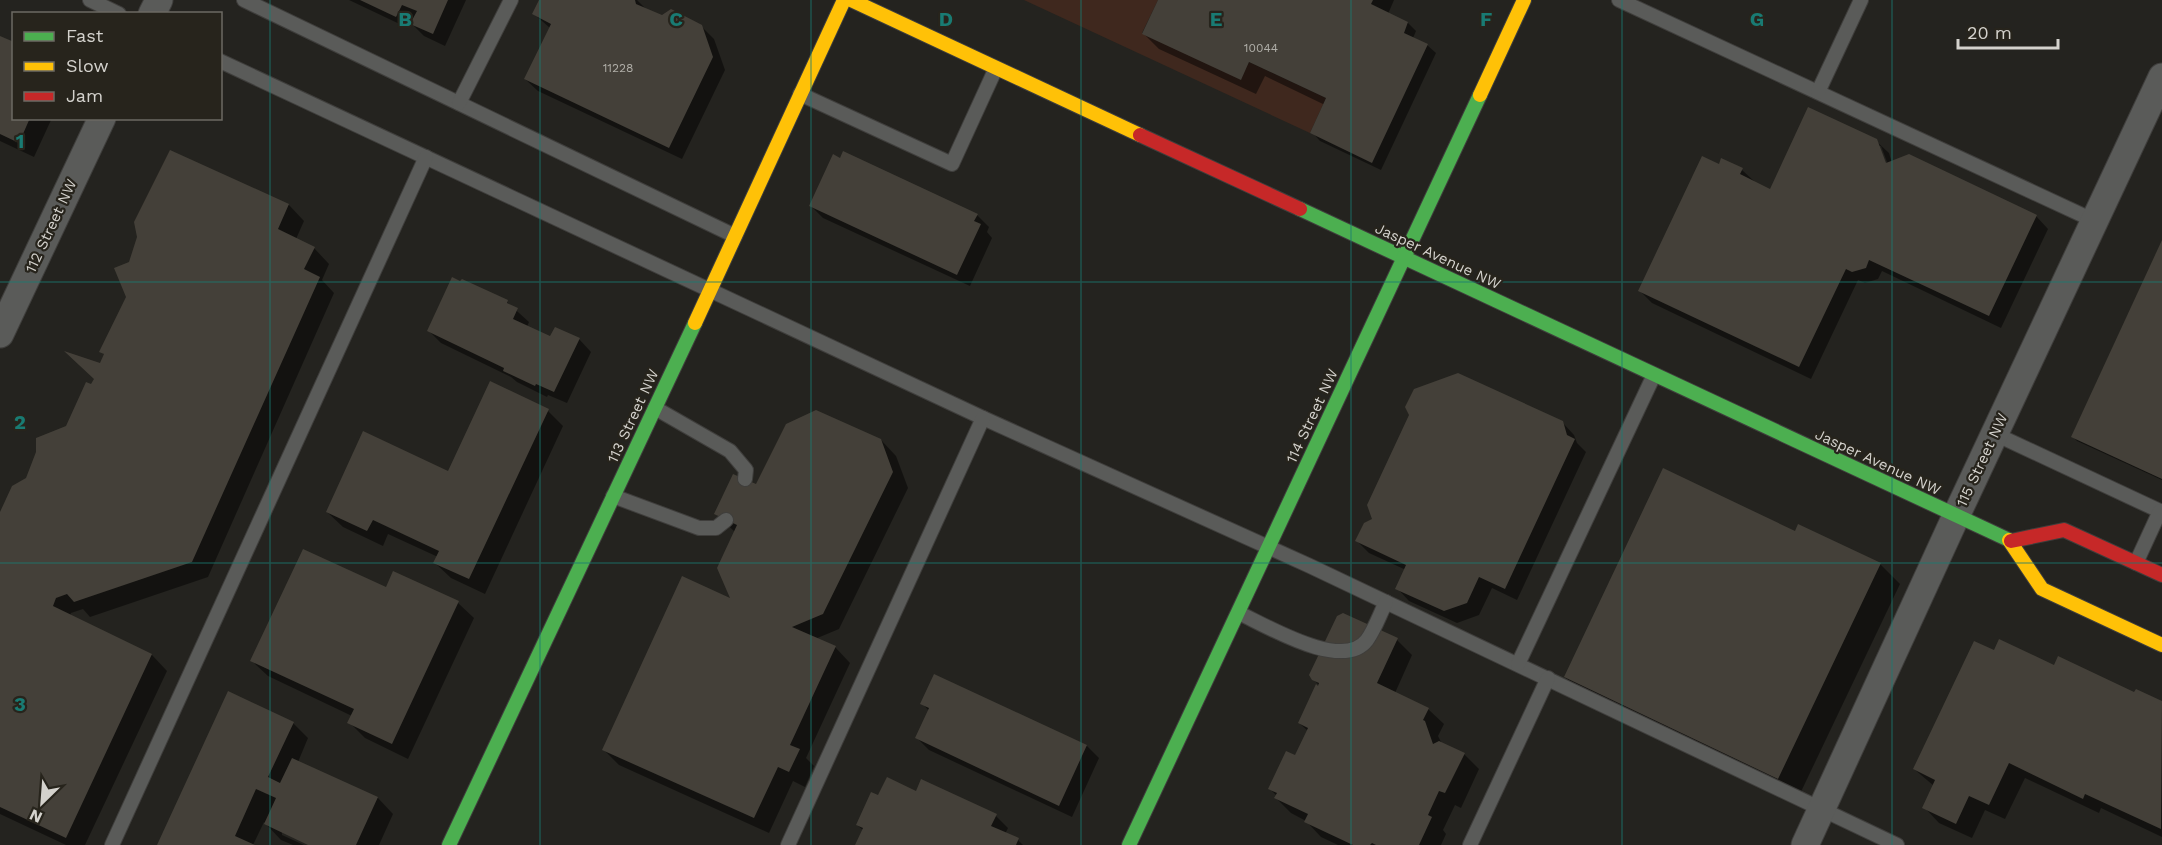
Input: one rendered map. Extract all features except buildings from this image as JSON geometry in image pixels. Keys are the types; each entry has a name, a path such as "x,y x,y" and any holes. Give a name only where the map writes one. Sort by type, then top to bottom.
{"street":[{"name":"113 Street NW","path":"449,845 710,291 844,0"},
{"name":"Jasper Avenue NW","path":"851,0 2011,542"},
{"name":"114 Street NW","path":"1130,845 1524,0"},
{"name":"115 Street NW","path":"1805,845 2162,77"},
{"name":"112 Street NW","path":"0,334 101,120"},
{"path":"2162,575 2064,530 2011,542 2042,589 2162,645"}],"lane":[{"path":"90,0 115,12"},
{"path":"244,0 735,236"},
{"path":"459,103 510,0"},
{"path":"1619,0 2095,221"},
{"path":"1818,92 1861,0"},
{"path":"222,62 982,418 1269,547 1897,845"},
{"path":"800,94 952,164 996,68"},
{"path":"112,845 426,157"},
{"path":"1518,664 1654,375"},
{"path":"655,408 730,451 746,471 745,479"},
{"path":"788,845 982,418"},
{"path":"1995,434 2161,511 2136,563"},
{"path":"613,496 699,528 716,528 726,520"},
{"path":"1239,613 1322,649 1339,652 1353,651 1367,640 1386,602"},
{"path":"1470,845 1548,678"}],"shaded area":[{"path":"1024,0 1158,0 1142,33 1241,79 1249,62 1326,98 1310,133"}],"traffic: fast":[{"path":"1129,845 1480,95"},
{"path":"1300,209 2009,540"},
{"path":"449,845 695,323"}],"traffic: slow":[{"path":"695,323 844,0"},
{"path":"851,0 1140,135"},
{"path":"1480,95 1524,0"},
{"path":"2009,540 2042,589 2162,645"}],"traffic: jam":[{"path":"1140,135 1300,209"},
{"path":"2011,541 2064,530 2162,575"}]}
